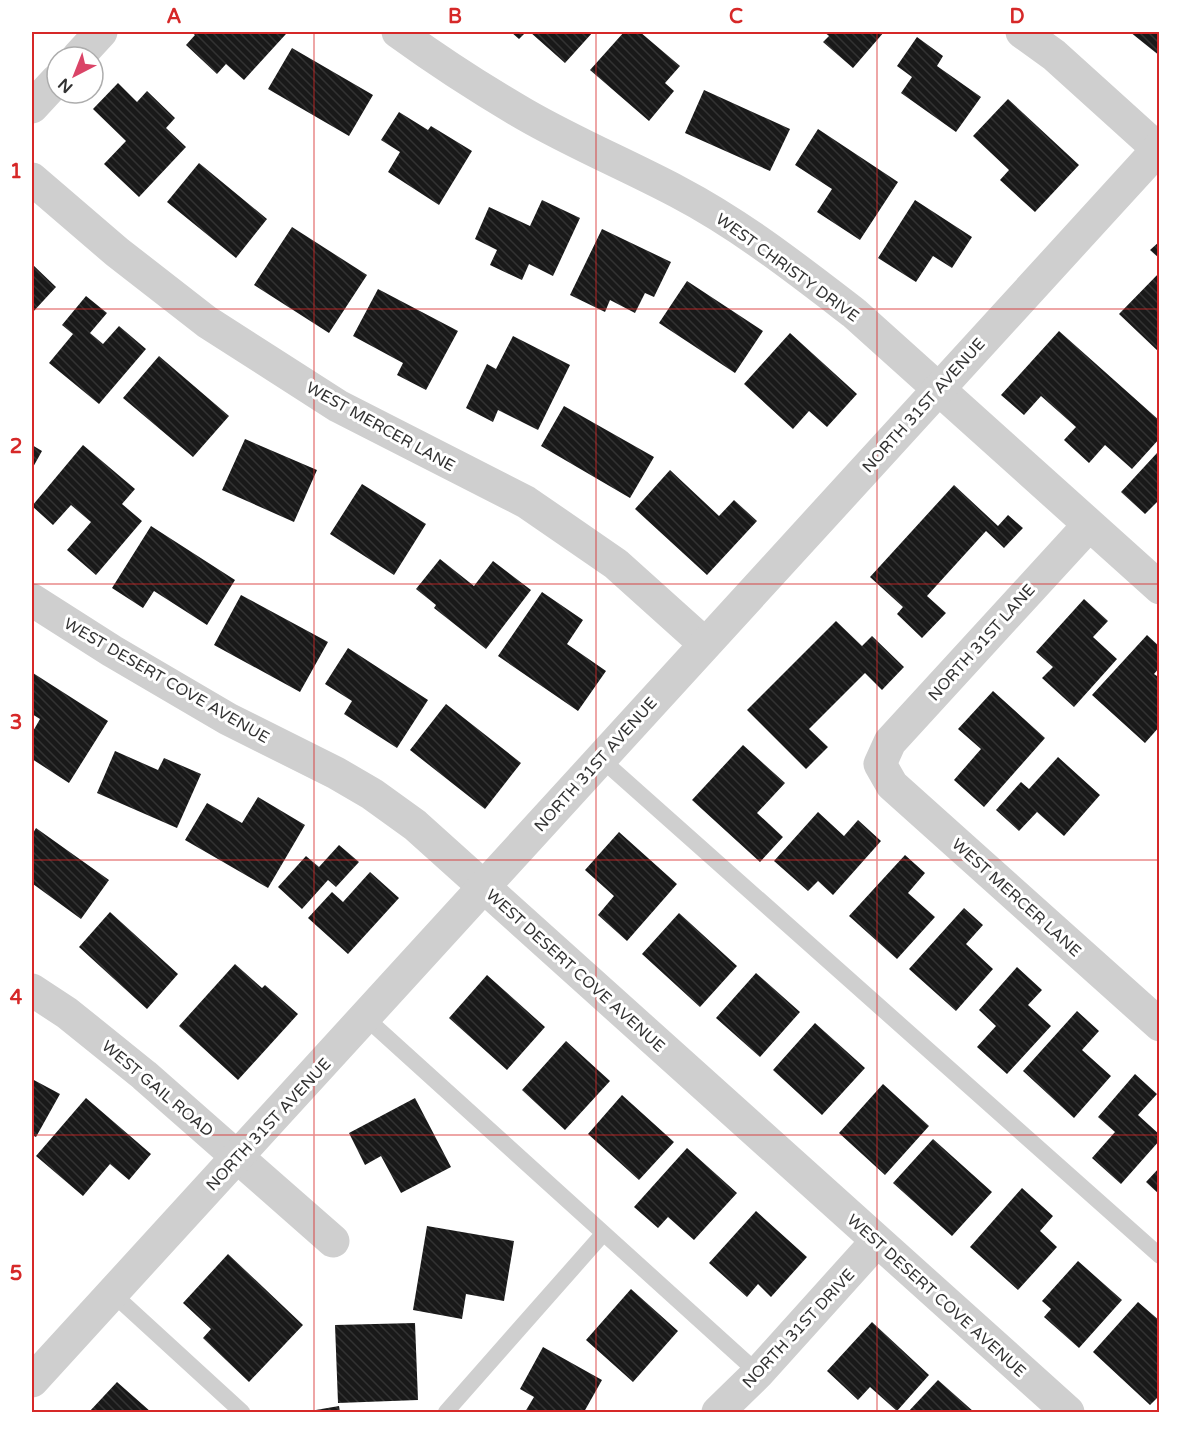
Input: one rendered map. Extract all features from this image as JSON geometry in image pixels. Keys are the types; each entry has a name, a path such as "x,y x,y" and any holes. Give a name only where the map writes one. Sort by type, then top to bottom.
{"street":[{"path":"89,45 101,32"},
{"name":"WEST CHRISTY DRIVE","path":"398,32 467,79 525,114 679,192 741,229 854,313 1160,588"},
{"path":"1022,32 1054,56 1159,148"},
{"path":"32,107 45,93"},
{"name":"NORTH 31ST AVENUE","path":"32,1381 366,1018 937,388 1159,148"},
{"name":"WEST MERCER LANE","path":"32,179 117,252 207,322 338,406 525,502 616,564 705,644"},
{"name":"NORTH 31ST LANE","path":"880,764 890,742 1089,525"},
{"name":"WEST DESERT COVE AVENUE","path":"32,600 112,651 228,719 336,773 372,794 415,825 1068,1413"},
{"name":"WEST MERCER LANE","path":"880,764 892,785 1160,1025"},
{"name":"WEST GAIL ROAD","path":"32,990 67,1012 135,1068 333,1241"},
{"name":"NORTH 31ST DRIVE","path":"718,1413 758,1373 877,1241"}],"lane":[{"path":"600,758 1160,1256"},
{"path":"366,1018 758,1373"},
{"path":"446,1413 603,1234"},
{"path":"112,1293 242,1413"}],"building":[{"path":"191,32 244,32 247,34 250,32 284,32 286,34 244,80 226,64 217,74 186,45 195,35"},
{"path":"511,32 526,32 519,39"},
{"path":"530,32 593,32 565,63"},
{"path":"624,32 640,32 680,66 665,83 674,91 649,121 590,70"},
{"path":"824,32 884,32 853,68 823,42 829,36"},
{"path":"1130,32 1160,32 1160,56"},
{"path":"917,37 943,56 937,66 981,97 956,132 901,93 912,77 897,66"},
{"path":"292,48 373,95 349,136 268,89"},
{"path":"118,83 137,102 147,91 175,118 166,128 186,147 139,197 104,164 126,141 93,109 97,105 105,105 105,97"},
{"path":"704,90 790,129 770,171 685,133"},
{"path":"1008,99 1079,165 1035,212 1000,180 1009,170 973,136"},
{"path":"399,112 428,130 431,126 472,151 439,205 388,172 400,152 381,140"},
{"path":"818,129 898,182 860,240 817,212 832,189 795,165"},
{"path":"199,163 267,219 236,258 167,202"},
{"path":"542,200 580,218 553,276 529,264 522,280 490,265 497,250 475,239 489,207 530,226"},
{"path":"915,200 972,237 952,268 933,256 916,282 878,258"},
{"path":"292,227 367,275 329,333 254,285"},
{"path":"602,229 671,262 654,297 645,293 635,313 610,300 605,312 570,295"},
{"path":"1160,241 1160,259 1150,250"},
{"path":"32,264 56,287 32,313"},
{"path":"1160,272 1160,353 1119,314"},
{"path":"687,281 763,331 735,373 659,323"},
{"path":"378,289 458,331 426,390 397,375 403,363 353,336"},
{"path":"86,296 107,313 90,333 103,344 119,326 146,349 99,404 49,363 73,334 62,325"},
{"path":"1059,331 1160,421 1160,438 1132,469 1105,445 1089,463 1064,440 1076,427 1041,396 1024,415 1001,395"},
{"path":"790,333 857,394 827,427 809,411 793,429 744,384"},
{"path":"513,336 570,365 538,430 498,410 493,422 466,408 487,364 496,369"},
{"path":"159,356 229,416 193,457 123,398"},
{"path":"564,406 654,457 630,498 541,446"},
{"path":"245,439 317,470 294,522 222,490"},
{"path":"32,445 42,451 32,469"},
{"path":"83,445 135,489 122,504 142,521 96,575 67,550 91,522 71,505 53,525 32,506"},
{"path":"1157,453 1160,455 1160,499 1145,514 1121,492"},
{"path":"670,470 719,516 734,500 757,521 707,575 635,509"},
{"path":"362,484 426,524 394,575 330,534"},
{"path":"954,485 998,526 1008,515 1023,528 1004,548 986,531 927,596 946,613 922,638 897,614 903,607 870,577"},
{"path":"151,526 235,580 207,625 154,591 143,608 112,588"},
{"path":"440,559 474,586 493,561 531,590 486,649 434,608 436,605 416,589"},
{"path":"542,592 583,620 567,644 606,671 578,711 498,656"},
{"path":"241,595 328,642 300,692 214,645"},
{"path":"1084,599 1108,621 1093,637 1117,659 1074,707 1042,678 1053,667 1036,652"},
{"path":"836,621 862,646 872,636 904,667 882,690 865,673 809,729 828,747 806,769 747,710"},
{"path":"1147,635 1160,647 1160,667 1154,674 1160,678 1160,726 1145,743 1092,695"},
{"path":"348,648 428,700 397,748 344,714 352,701 325,684"},
{"path":"33,673 108,721 69,783 32,759 32,733 40,719 32,714"},
{"path":"993,691 1045,738 984,807 954,780 981,749 958,729"},
{"path":"446,704 521,763 485,809 410,750"},
{"path":"743,745 785,783 757,813 783,837 760,862 692,800"},
{"path":"115,751 158,770 164,758 201,774 177,828 97,793"},
{"path":"1058,757 1100,795 1064,836 1037,812 1019,831 996,810 1021,782 1029,789"},
{"path":"258,797 305,825 268,888 185,840 207,803 242,823"},
{"path":"818,812 844,836 858,820 881,841 833,895 818,881 808,891 774,861"},
{"path":"36,828 109,880 81,919 33,884 32,887 32,835"},
{"path":"619,832 677,884 627,941 598,915 614,896 585,870"},
{"path":"339,845 359,862 336,887 328,880 302,909 278,887 306,856 319,867"},
{"path":"905,855 925,873 908,893 935,917 897,959 849,916"},
{"path":"370,872 399,898 348,954 308,918 332,892 343,902"},
{"path":"964,908 983,925 966,944 993,969 956,1011 909,969"},
{"path":"110,912 178,974 147,1009 79,947"},
{"path":"679,913 737,966 700,1007 642,954"},
{"path":"235,964 262,988 265,985 298,1014 238,1080 179,1026"},
{"path":"1017,967 1042,990 1028,1005 1051,1026 1007,1074 977,1047 996,1026 979,1010"},
{"path":"756,973 800,1012 760,1057 716,1018"},
{"path":"487,975 545,1027 507,1070 449,1018"},
{"path":"1077,1011 1099,1031 1082,1050 1111,1076 1074,1118 1023,1071"},
{"path":"815,1023 865,1068 822,1115 773,1070"},
{"path":"566,1041 610,1081 565,1130 522,1090"},
{"path":"1135,1074 1157,1094 1138,1115 1160,1135 1160,1140 1121,1184 1092,1158 1115,1132 1098,1117"},
{"path":"32,1079 60,1094 36,1137 32,1135"},
{"path":"883,1084 929,1126 885,1175 839,1133"},
{"path":"622,1095 674,1142 639,1180 588,1134"},
{"path":"86,1098 151,1154 129,1180 110,1164 83,1196 36,1156"},
{"path":"415,1098 451,1167 401,1193 381,1156 365,1165 349,1133"},
{"path":"933,1139 992,1192 952,1236 893,1183"},
{"path":"687,1148 737,1193 694,1240 668,1217 658,1228 634,1207"},
{"path":"1160,1167 1160,1195 1146,1182"},
{"path":"1022,1188 1053,1216 1040,1231 1057,1247 1018,1290 970,1247"},
{"path":"756,1211 807,1257 771,1297 758,1284 747,1297 709,1263"},
{"path":"427,1226 514,1241 504,1301 466,1294 462,1319 413,1310"},
{"path":"228,1254 303,1325 249,1382 203,1338 211,1329 183,1303"},
{"path":"1078,1261 1122,1300 1079,1348 1044,1317 1051,1309 1042,1301"},
{"path":"631,1289 678,1331 633,1382 586,1340"},
{"path":"1138,1302 1160,1321 1160,1395 1150,1405 1093,1352"},
{"path":"872,1322 929,1375 897,1411 870,1387 858,1400 827,1371"},
{"path":"415,1323 418,1400 338,1403 335,1325"},
{"path":"543,1347 602,1380 584,1412 525,1412 534,1397 520,1389"},
{"path":"938,1380 974,1412 908,1412"},
{"path":"117,1382 151,1412 89,1412"},
{"path":"339,1406 340,1412 310,1412 310,1411"}]}
